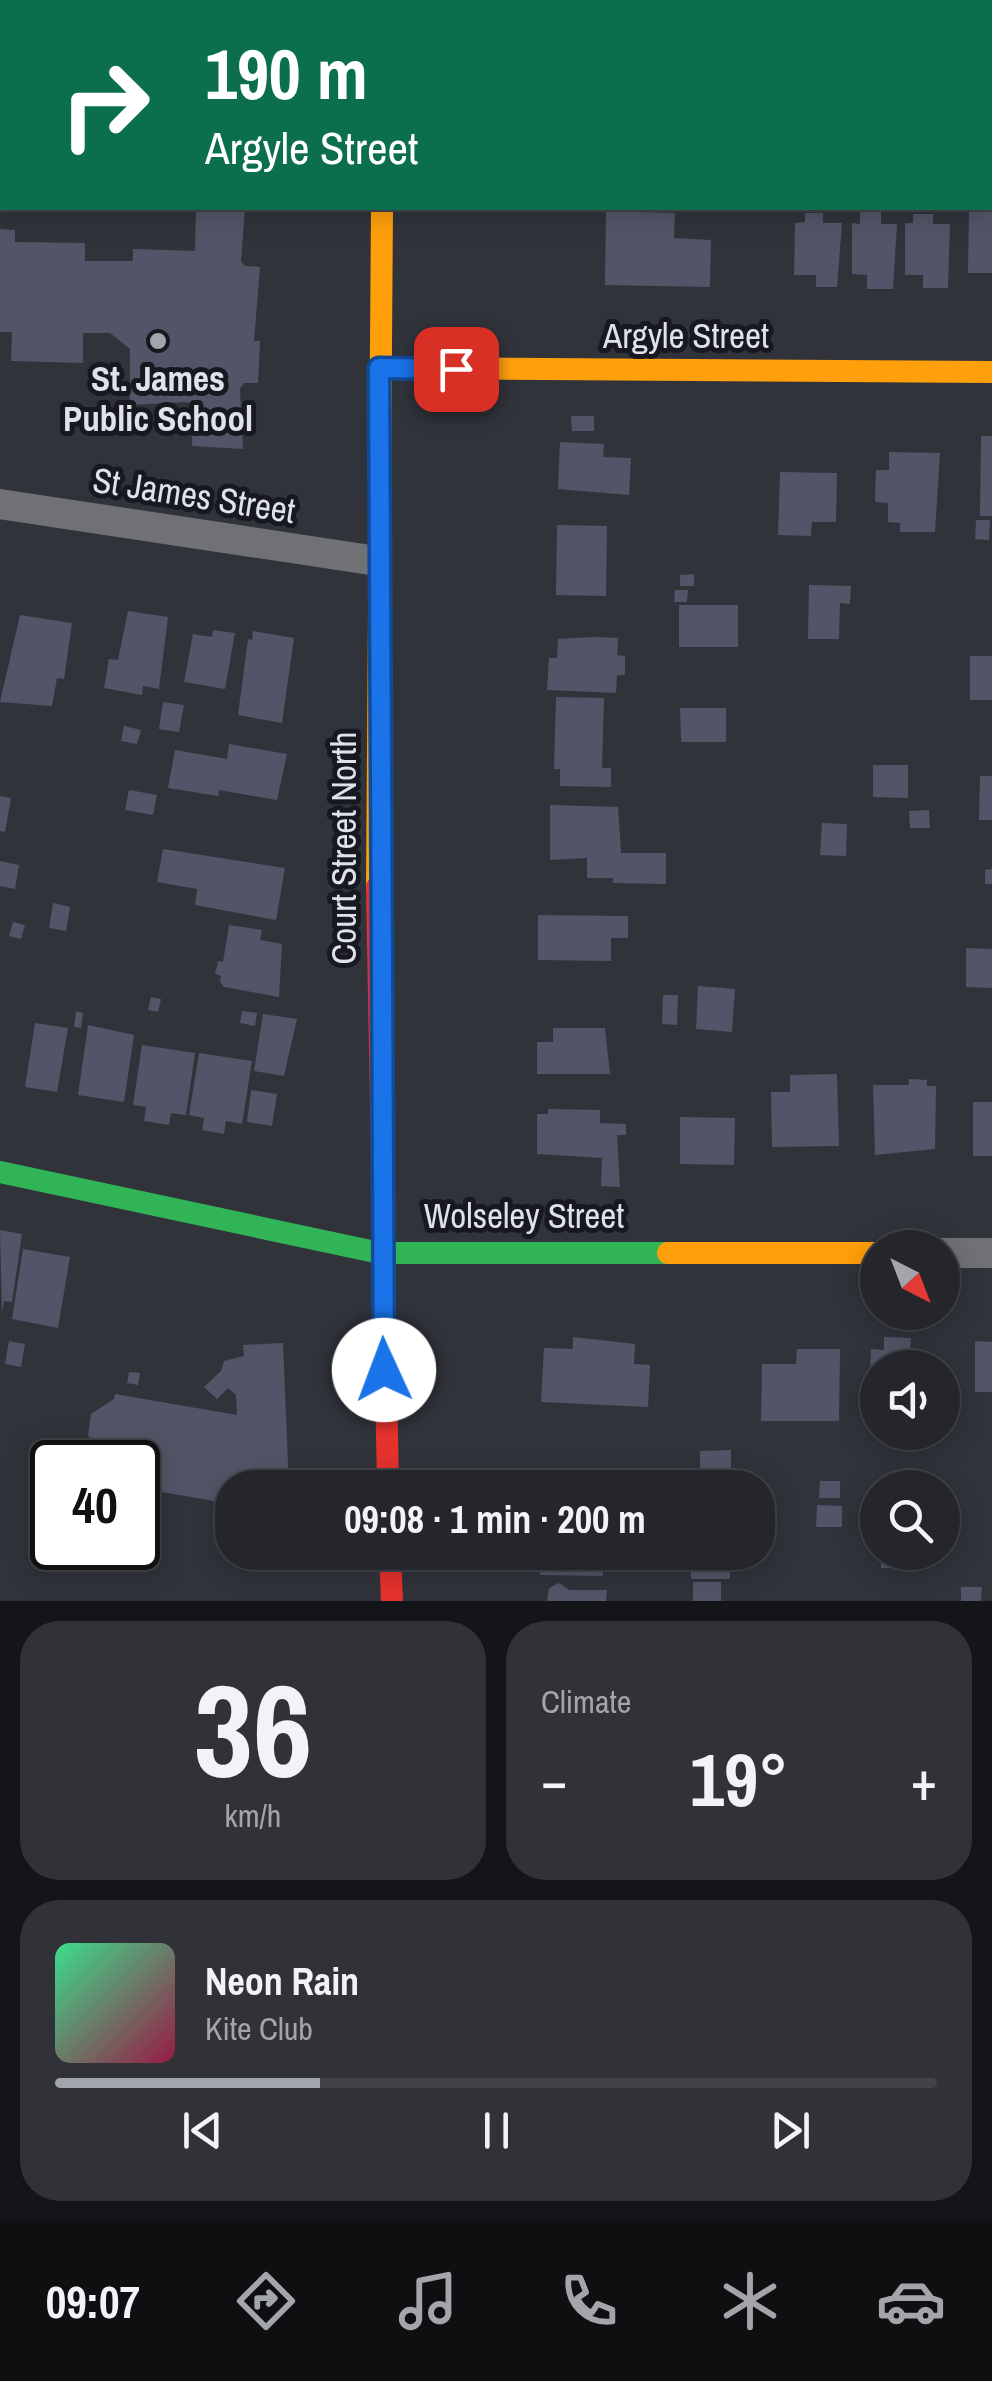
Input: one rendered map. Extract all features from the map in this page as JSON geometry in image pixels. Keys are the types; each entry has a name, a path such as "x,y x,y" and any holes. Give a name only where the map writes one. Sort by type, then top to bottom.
{"street":[{"name":"Court Street North","path":"382,210 377,561 380,1253 387,1470"},
{"name":"Argyle Street","path":"379,368 992,372"},
{"name":"St James Street","path":"0,504 377,561"},
{"name":"Wolseley Street","path":"0,1172 380,1253 860,1253"},
{"path":"960,1253 992,1253"},
{"path":"391,1570 392,1601"}],"building":[{"path":"196,210 245,210 241,261 245,266 260,267 254,341 260,341 258,383 244,383 240,389 243,449 192,446 193,405 187,402 130,405 130,349 110,333 83,333 83,363 11,361 12,332 0,332 0,229 15,230 15,242 85,243 85,261 133,261 133,249 195,251"},
{"path":"860,210 881,210 881,224 897,224 893,289 867,289 867,275 852,274 852,223 860,224"},
{"path":"969,210 992,210 992,273 968,273"},
{"path":"606,211 675,213 674,238 711,240 710,287 605,285"},
{"path":"805,213 823,213 823,223 842,223 837,287 816,287 816,275 794,275 795,223 805,222"},
{"path":"913,214 933,214 933,224 950,224 948,288 923,288 923,275 905,275 905,223 913,223"},
{"path":"571,416 594,416 594,431 572,431"},
{"path":"981,436 992,436 992,516 980,516"},
{"path":"560,442 604,444 603,457 631,458 629,495 558,489"},
{"path":"889,452 940,453 935,532 900,532 900,523 888,522 888,503 875,502 876,470 889,470"},
{"path":"780,472 837,473 836,522 812,522 811,536 778,535"},
{"path":"976,520 990,520 989,540 975,539"},
{"path":"557,525 607,526 606,596 556,595"},
{"path":"694,574 694,586 680,586 680,575"},
{"path":"809,585 851,586 850,604 840,603 839,639 808,639"},
{"path":"675,590 688,590 687,602 674,602"},
{"path":"679,605 738,605 738,647 679,647"},
{"path":"128,611 168,617 159,689 143,686 142,695 104,688 109,659 118,660"},
{"path":"20,615 72,623 64,679 57,678 52,706 0,702"},
{"path":"213,630 235,633 225,689 184,682 193,634 212,637"},
{"path":"253,631 294,638 282,723 238,715 248,639 252,640"},
{"path":"618,638 617,655 625,656 625,675 617,675 616,693 547,690 549,658 557,658 558,639"},
{"path":"970,656 992,656 992,700 970,700"},
{"path":"556,697 604,698 602,768 611,768 611,787 560,786 560,769 554,769"},
{"path":"163,702 184,705 179,732 159,729"},
{"path":"680,708 726,708 726,742 681,742"},
{"path":"124,726 141,730 137,744 121,741"},
{"path":"229,744 287,754 277,800 219,790 218,796 168,788 175,750 227,759"},
{"path":"873,765 908,765 908,798 873,797"},
{"path":"980,776 992,776 992,820 979,820"},
{"path":"129,790 157,795 153,815 125,810"},
{"path":"0,796 11,798 5,832 0,831"},
{"path":"550,805 618,807 621,853 666,853 666,884 613,883 613,878 587,878 587,858 550,860"},
{"path":"929,810 930,828 910,828 909,811"},
{"path":"822,823 847,824 846,856 820,855"},
{"path":"163,849 285,868 276,920 195,905 197,889 157,882"},
{"path":"0,861 19,865 15,889 0,886"},
{"path":"992,869 992,884 985,884 985,870"},
{"path":"53,903 70,907 66,931 49,928"},
{"path":"538,915 628,916 628,938 611,938 611,961 538,960"},
{"path":"13,922 25,925 21,939 9,936"},
{"path":"229,925 262,930 260,940 282,944 279,997 224,987 220,982 221,976 215,974 218,961 223,962"},
{"path":"966,948 992,949 992,988 966,987"},
{"path":"698,986 735,989 732,1032 696,1029"},
{"path":"663,995 678,995 677,1025 662,1024"},
{"path":"151,997 161,999 158,1012 148,1010"},
{"path":"76,1011 83,1013 81,1028 74,1027"},
{"path":"242,1011 257,1013 255,1026 240,1023"},
{"path":"263,1014 297,1019 284,1076 254,1071"},
{"path":"35,1023 68,1028 57,1092 25,1087"},
{"path":"88,1025 134,1035 124,1102 78,1095"},
{"path":"553,1028 605,1028 610,1074 537,1074 537,1042 553,1042"},
{"path":"142,1045 195,1053 186,1115 171,1113 169,1125 144,1121 146,1107 133,1105"},
{"path":"199,1053 252,1061 242,1124 226,1121 224,1134 202,1130 204,1118 189,1115"},
{"path":"837,1074 839,1146 772,1147 771,1092 790,1092 790,1075"},
{"path":"909,1079 927,1080 927,1086 936,1086 935,1149 875,1155 873,1085 909,1085"},
{"path":"251,1090 277,1094 272,1126 247,1122"},
{"path":"973,1102 992,1102 992,1156 973,1156"},
{"path":"548,1109 600,1110 600,1123 626,1124 626,1135 617,1135 620,1187 601,1186 602,1158 537,1154 537,1114 548,1114"},
{"path":"680,1117 735,1118 734,1165 680,1164"},
{"path":"0,1230 22,1234 12,1302 4,1301 2,1313"},
{"path":"23,1249 70,1257 58,1328 12,1319"},
{"path":"573,1337 635,1344 634,1364 650,1365 648,1407 541,1402 544,1348 573,1349"},
{"path":"884,1337 911,1338 910,1350 884,1350"},
{"path":"9,1341 25,1344 21,1367 5,1364"},
{"path":"975,1341 992,1342 992,1392 975,1392"},
{"path":"283,1343 288,1470 215,1470 215,1501 160,1492 160,1440 94,1440 88,1436 91,1414 114,1399 115,1394 237,1415 236,1395 228,1388 217,1399 204,1387 221,1371 224,1361 244,1356 243,1345"},
{"path":"797,1349 840,1349 839,1421 761,1421 762,1364 796,1364"},
{"path":"129,1372 140,1373 138,1385 127,1383"},
{"path":"731,1450 731,1470 700,1470 700,1451"},
{"path":"820,1481 840,1481 840,1498 819,1498"},
{"path":"817,1505 842,1506 842,1527 816,1527"},
{"path":"540,1570 603,1570 603,1576 540,1575"},
{"path":"691,1570 730,1570 730,1579 691,1579"},
{"path":"693,1582 721,1582 721,1601 693,1601"},
{"path":"559,1583 569,1590 607,1590 606,1601 547,1601 549,1588"},
{"path":"961,1587 982,1587 981,1601 961,1601"}],"traffic: fast":[{"path":"0,1172 380,1253 668,1253"}],"traffic: slow":[{"path":"377,887 382,210"},
{"path":"379,368 992,372"},
{"path":"668,1253 860,1253"}],"traffic: jam":[{"path":"377,887 388,1470"},
{"path":"391,1570 392,1601"}],"place":[{"name":"St. James Public School","path":"158,341"}],"route":[{"path":"384,1370 380,1253 379,368 456,369"}]}
